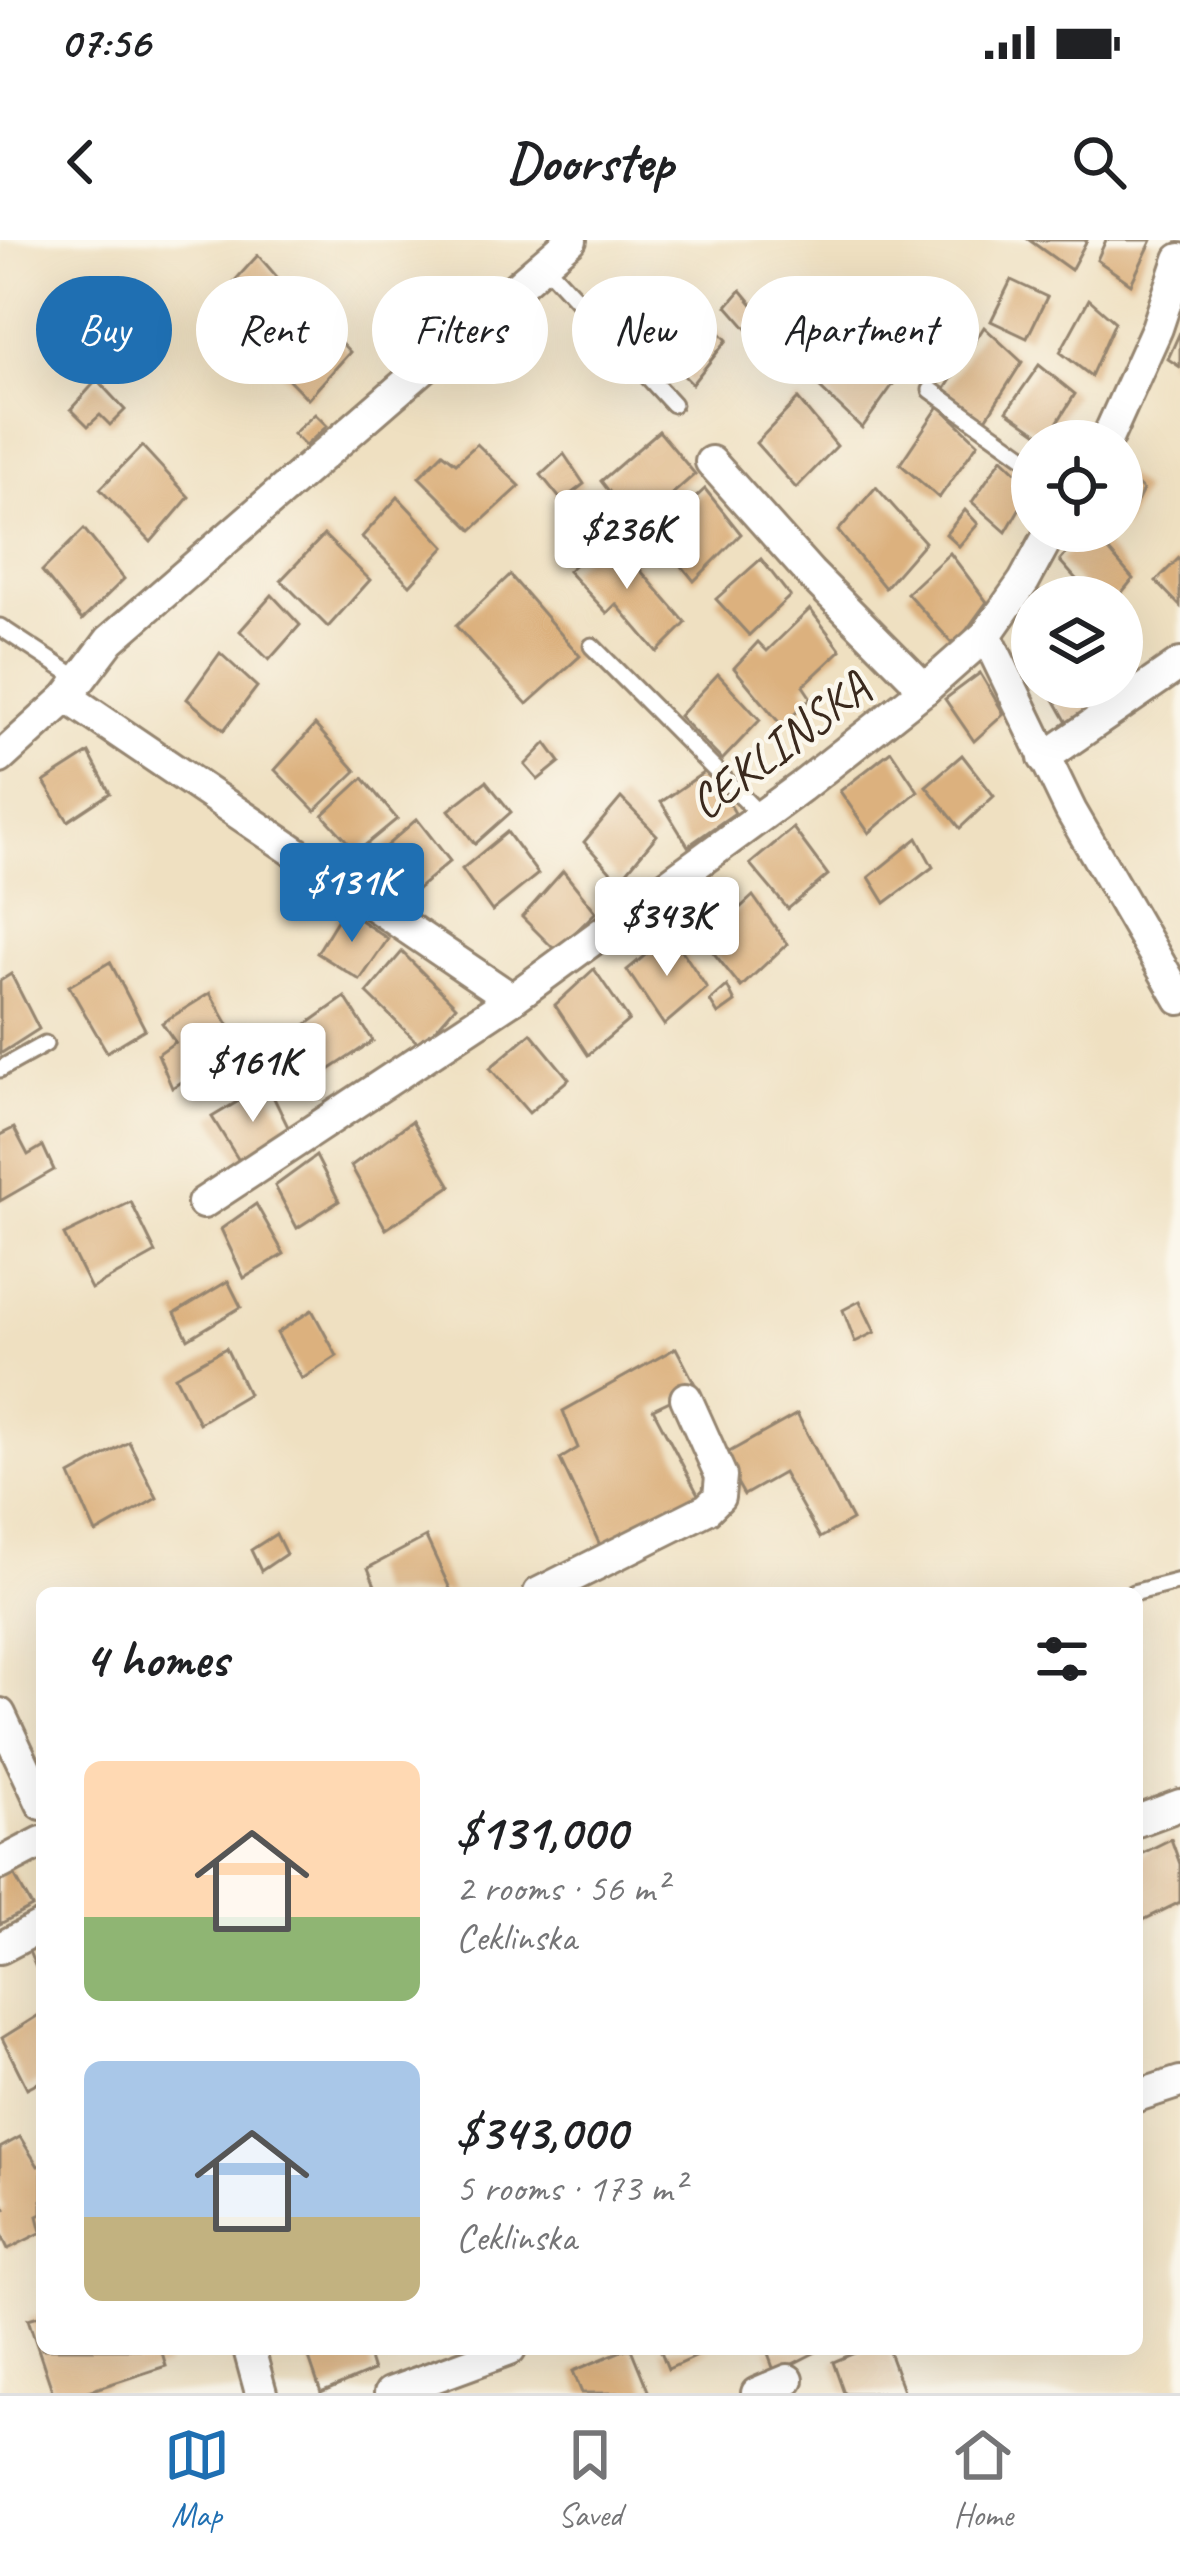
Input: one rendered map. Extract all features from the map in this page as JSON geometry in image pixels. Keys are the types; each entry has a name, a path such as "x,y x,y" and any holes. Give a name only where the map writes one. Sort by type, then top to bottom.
{"street":[{"path":"0,758 73,688 110,640 571,240"},
{"path":"1115,420 1157,328 1180,259"},
{"name":"CEKLINSKA","path":"711,462 810,573 925,689"},
{"name":"CEKLINSKA","path":"203,1203 512,999 925,689 986,635 1040,552"},
{"path":"986,635 1044,758 1180,1000"},
{"path":"1044,758 1180,664"},
{"path":"73,688 512,999"},
{"path":"551,1587 706,1509 719,1497 721,1476 686,1398"},
{"path":"0,1714 36,1791"},
{"path":"1143,1818 1180,1805"},
{"path":"0,1864 36,1845"},
{"path":"0,1948 36,1929"},
{"path":"1143,2094 1180,2082"},
{"path":"251,2355 261,2393"},
{"path":"390,2393 494,2355"},
{"path":"757,2393 788,2380"}],"lane":[{"path":"545,266 673,404"},
{"path":"931,390 1011,447"},
{"path":"0,627 73,688"},
{"path":"592,646 760,816"},
{"path":"0,1070 44,1044"},
{"path":"1143,1590 1180,1581"}],"building":[{"path":"1029,240 1087,240 1071,270"},
{"path":"1106,240 1152,240 1131,284 1097,260"},
{"path":"258,255 276,276 239,276"},
{"path":"1011,280 1047,297 1027,338 991,321"},
{"path":"741,290 741,322 727,306"},
{"path":"1089,299 1115,322 1091,376 1060,352"},
{"path":"984,327 1022,362 984,422 945,389 948,384 979,384 979,335"},
{"path":"717,330 727,340 717,353"},
{"path":"1180,332 1180,367 1168,359"},
{"path":"1039,365 1075,394 1059,420 1020,420 1007,411"},
{"path":"93,384 101,384 125,410 110,425 100,415 88,426 71,409"},
{"path":"293,384 321,384 308,399"},
{"path":"816,384 893,384 862,428"},
{"path":"798,399 837,446 796,488 756,443"},
{"path":"939,406 978,443 939,498 900,464"},
{"path":"315,414 327,426 305,446 293,434"},
{"path":"659,431 695,474 636,526 601,481"},
{"path":"477,444 520,486 472,530 419,477 443,453 456,463"},
{"path":"142,446 189,497 151,542 100,489"},
{"path":"564,454 584,484 562,501 541,475"},
{"path":"1002,458 1011,467 1011,523 1006,532 972,502"},
{"path":"876,487 925,542 885,588 838,531"},
{"path":"705,489 741,534 694,581 656,534"},
{"path":"398,497 445,547 410,585 362,537"},
{"path":"965,510 978,524 959,546 946,534"},
{"path":"84,529 124,579 82,620 42,571"},
{"path":"609,534 686,623 657,652 616,604 607,613 568,571"},
{"path":"324,535 370,580 328,627 281,580"},
{"path":"1068,552 1110,552 1130,576 1073,576 1060,561"},
{"path":"950,553 987,602 955,646 907,593"},
{"path":"1180,557 1180,606 1156,581"},
{"path":"761,559 790,596 749,635 716,599"},
{"path":"510,575 580,656 527,704 456,626"},
{"path":"272,595 300,625 269,660 240,631"},
{"path":"810,609 841,650 803,686 811,698 782,726 734,668 758,642 767,651"},
{"path":"220,653 257,687 224,730 187,699"},
{"path":"980,673 1004,714 974,741 945,699"},
{"path":"718,674 760,720 722,760 679,716"},
{"path":"1059,708 1095,708 1069,726"},
{"path":"315,725 356,771 315,811 275,770"},
{"path":"546,743 560,762 538,780 525,765"},
{"path":"891,751 918,791 869,833 840,791"},
{"path":"89,753 110,793 68,821 44,782"},
{"path":"962,755 994,796 960,828 926,786"},
{"path":"709,769 735,813 688,846 661,802"},
{"path":"363,778 397,819 357,852 323,815"},
{"path":"486,781 511,812 475,844 449,810"},
{"path":"621,798 657,835 619,881 584,842"},
{"path":"417,819 450,861 400,904 366,864"},
{"path":"793,828 828,875 788,909 750,864"},
{"path":"507,832 538,874 492,911 462,869"},
{"path":"917,838 933,867 885,903 869,877"},
{"path":"563,871 596,912 556,951 522,917"},
{"path":"753,896 787,944 741,987 704,941"},
{"path":"344,909 388,939 360,980 317,953"},
{"path":"671,934 707,988 664,1025 627,970"},
{"path":"402,952 456,1006 421,1046 367,993"},
{"path":"110,962 145,1029 107,1052 69,986"},
{"path":"594,969 629,1020 588,1055 555,1005"},
{"path":"11,974 39,1029 0,1054 0,981"},
{"path":"727,986 735,1002 718,1014 710,1001"},
{"path":"210,993 238,1042 172,1088 158,1054 175,1042 162,1023"},
{"path":"345,997 373,1041 326,1072 300,1029"},
{"path":"531,1033 569,1079 529,1113 490,1068"},
{"path":"267,1084 292,1135 243,1167 212,1117"},
{"path":"412,1121 451,1186 386,1229 351,1166"},
{"path":"14,1128 28,1155 43,1146 54,1170 0,1201 0,1135"},
{"path":"316,1156 339,1201 297,1228 275,1186"},
{"path":"131,1202 156,1253 91,1289 64,1235"},
{"path":"256,1204 284,1254 244,1278 221,1229"},
{"path":"228,1281 241,1307 188,1339 175,1313"},
{"path":"860,1301 875,1332 855,1342 843,1310"},
{"path":"312,1310 337,1356 302,1379 277,1333"},
{"path":"226,1348 248,1394 199,1423 175,1376"},
{"path":"676,1348 697,1388 653,1409 701,1500 606,1558 560,1459 578,1448 563,1411"},
{"path":"797,1414 852,1520 820,1538 783,1473 744,1495 722,1456"},
{"path":"129,1442 157,1498 96,1533 70,1475"},
{"path":"276,1534 286,1554 261,1571 251,1550"},
{"path":"426,1537 449,1587 376,1587 368,1568"},
{"path":"1171,1839 1180,1864 1180,1902 1143,1920 1143,1853"},
{"path":"7,1862 32,1907 0,1924 0,1866"},
{"path":"36,1937 36,1968 25,1942"},
{"path":"36,2017 36,2083 27,2088 2,2038"},
{"path":"20,2137 36,2163 36,2235 8,2249 0,2232 0,2212 5,2209 0,2198 0,2148"},
{"path":"36,2317 36,2343 28,2319"},
{"path":"40,2355 163,2355 166,2366 83,2393 53,2393"},
{"path":"308,2355 368,2355 373,2371 321,2393"},
{"path":"612,2355 633,2355 649,2393 582,2393 573,2371"},
{"path":"662,2355 699,2355 668,2369"},
{"path":"768,2355 810,2355 775,2373"},
{"path":"850,2355 890,2355 904,2393 844,2393 833,2362"}]}
